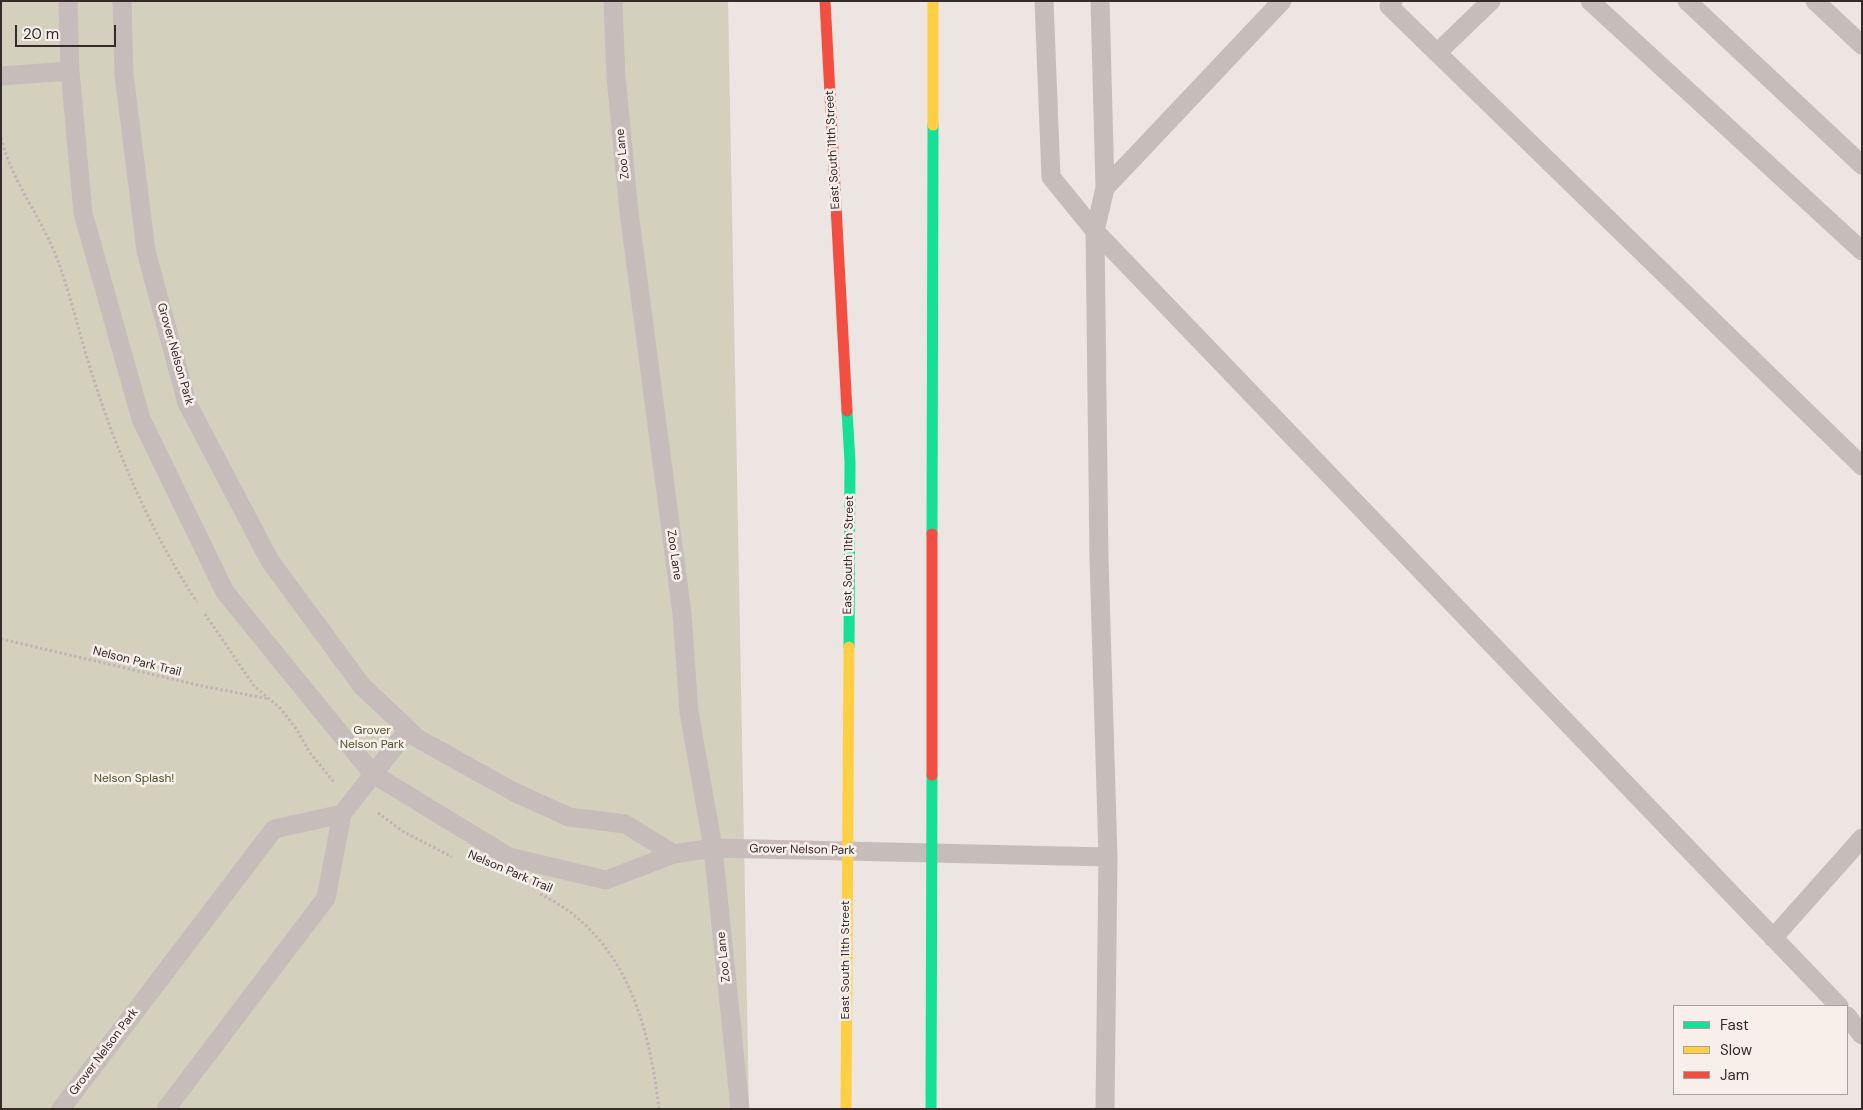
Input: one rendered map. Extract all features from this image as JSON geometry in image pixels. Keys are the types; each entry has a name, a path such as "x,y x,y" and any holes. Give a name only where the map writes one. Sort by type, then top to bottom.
{"main road":[{"name":"East South 11th Street","path":"825,1 850,462 846,851 846,1109"},
{"path":"931,1109 933,1"}],"lane":[{"name":"Grover Nelson Park","path":"68,1 70,72 83,214 140,419 225,592 373,774 509,857 606,880 674,854 712,848 1108,856"},
{"name":"Grover Nelson Park","path":"122,1 124,74 146,251 187,403 270,560 362,686 417,738 514,792 569,817 626,824 674,854"},
{"name":"Zoo Lane","path":"613,1 616,77 629,212 682,614 689,712 712,848 740,1109"},
{"path":"1044,1 1051,177 1095,231 1838,1005"},
{"path":"1100,1 1105,188 1095,231 1099,559 1108,856 1105,1109"},
{"path":"1105,188 1282,1"},
{"path":"1393,1 1389,6 1862,466"},
{"path":"1437,53 1491,1"},
{"path":"1590,1 1862,251"},
{"path":"1687,1 1862,165"},
{"path":"1815,1 1862,45"},
{"path":"1,76 70,72"},
{"path":"166,1109 326,898 342,814 408,730"},
{"name":"Grover Nelson Park","path":"61,1109 274,829 342,814"},
{"path":"1773,938 1862,838"},
{"path":"1848,1017 1862,1035"}],"path":[{"name":"Nelson Park Trail","path":"1,639 202,686 270,699"},
{"name":"Nelson Park Trail","path":"353,799 417,839 460,860"},
{"name":"Nelson Park Trail","path":"538,893 556,902 582,923 604,946 620,970 642,1016 654,1070 659,1109"}],"green space":[{"name":"Grover Nelson Park","path":"1,1 728,1 749,1109 1,1109"}],"traffic: fast":[{"path":"932,534 933,125"},
{"path":"847,411 850,462 849,647"},
{"path":"931,1109 932,775"}],"traffic: slow":[{"path":"933,1 933,125"},
{"path":"846,1109 849,647"}],"traffic: jam":[{"path":"825,1 847,411"},
{"path":"932,534 932,775"}],"park label":[{"name":"Nelson Splash!","path":"134,779"}]}
